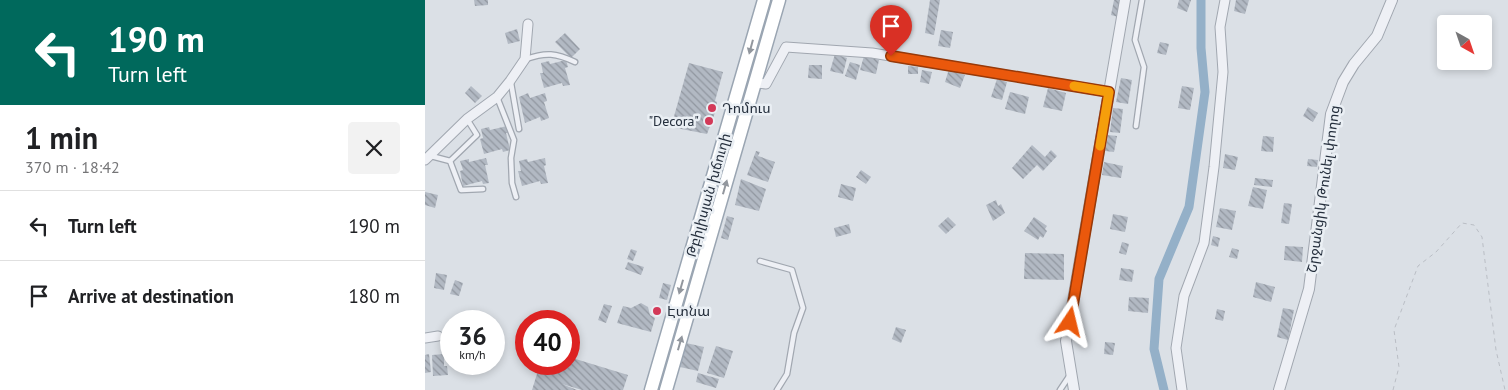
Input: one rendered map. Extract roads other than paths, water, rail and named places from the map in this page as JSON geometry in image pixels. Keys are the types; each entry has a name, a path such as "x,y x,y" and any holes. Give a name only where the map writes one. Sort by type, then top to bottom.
{"main road":[{"name":"Թբիլիսյան խճուղի","path":"651,390 764,0"},
{"name":"Թբիլիսյան խճուղի","path":"666,390 779,0"}],"street":[{"path":"1074,390 1066,341 1125,0"},
{"path":"1182,390 1176,348 1184,296 1205,233 1215,167 1222,81 1221,27 1225,0"},
{"name":"Շրջանցիկ Թունել փողոց","path":"1279,390 1309,289 1331,114 1343,82 1353,64 1377,36 1392,0"},
{"path":"427,158 467,119 497,97 510,81 525,59 528,24"},
{"path":"756,82 766,84 786,48 872,53 1109,92"},
{"path":"425,338 438,336"}],"lane":[{"path":"1136,126 1144,67 1135,40 1142,0"},
{"path":"525,59 547,53 559,54 575,62"},
{"path":"510,81 519,128"},
{"path":"497,97 514,140 511,158 512,183 515,197"},
{"path":"450,161 477,136 467,119"},
{"path":"427,158 450,161"},
{"path":"450,161 461,190 483,189"},
{"path":"760,261 792,270 803,308 794,333 787,374 777,390"},
{"path":"1060,390 1071,374"}],"waterway":[{"path":"1164,390 1154,349 1159,279 1189,207 1205,92 1201,48 1201,0"}],"place":[{"name":"Դոմուս","path":"712,108"},
{"name":"\"Decora\"","path":"709,121"},
{"name":"Էտնա","path":"657,311"}]}
